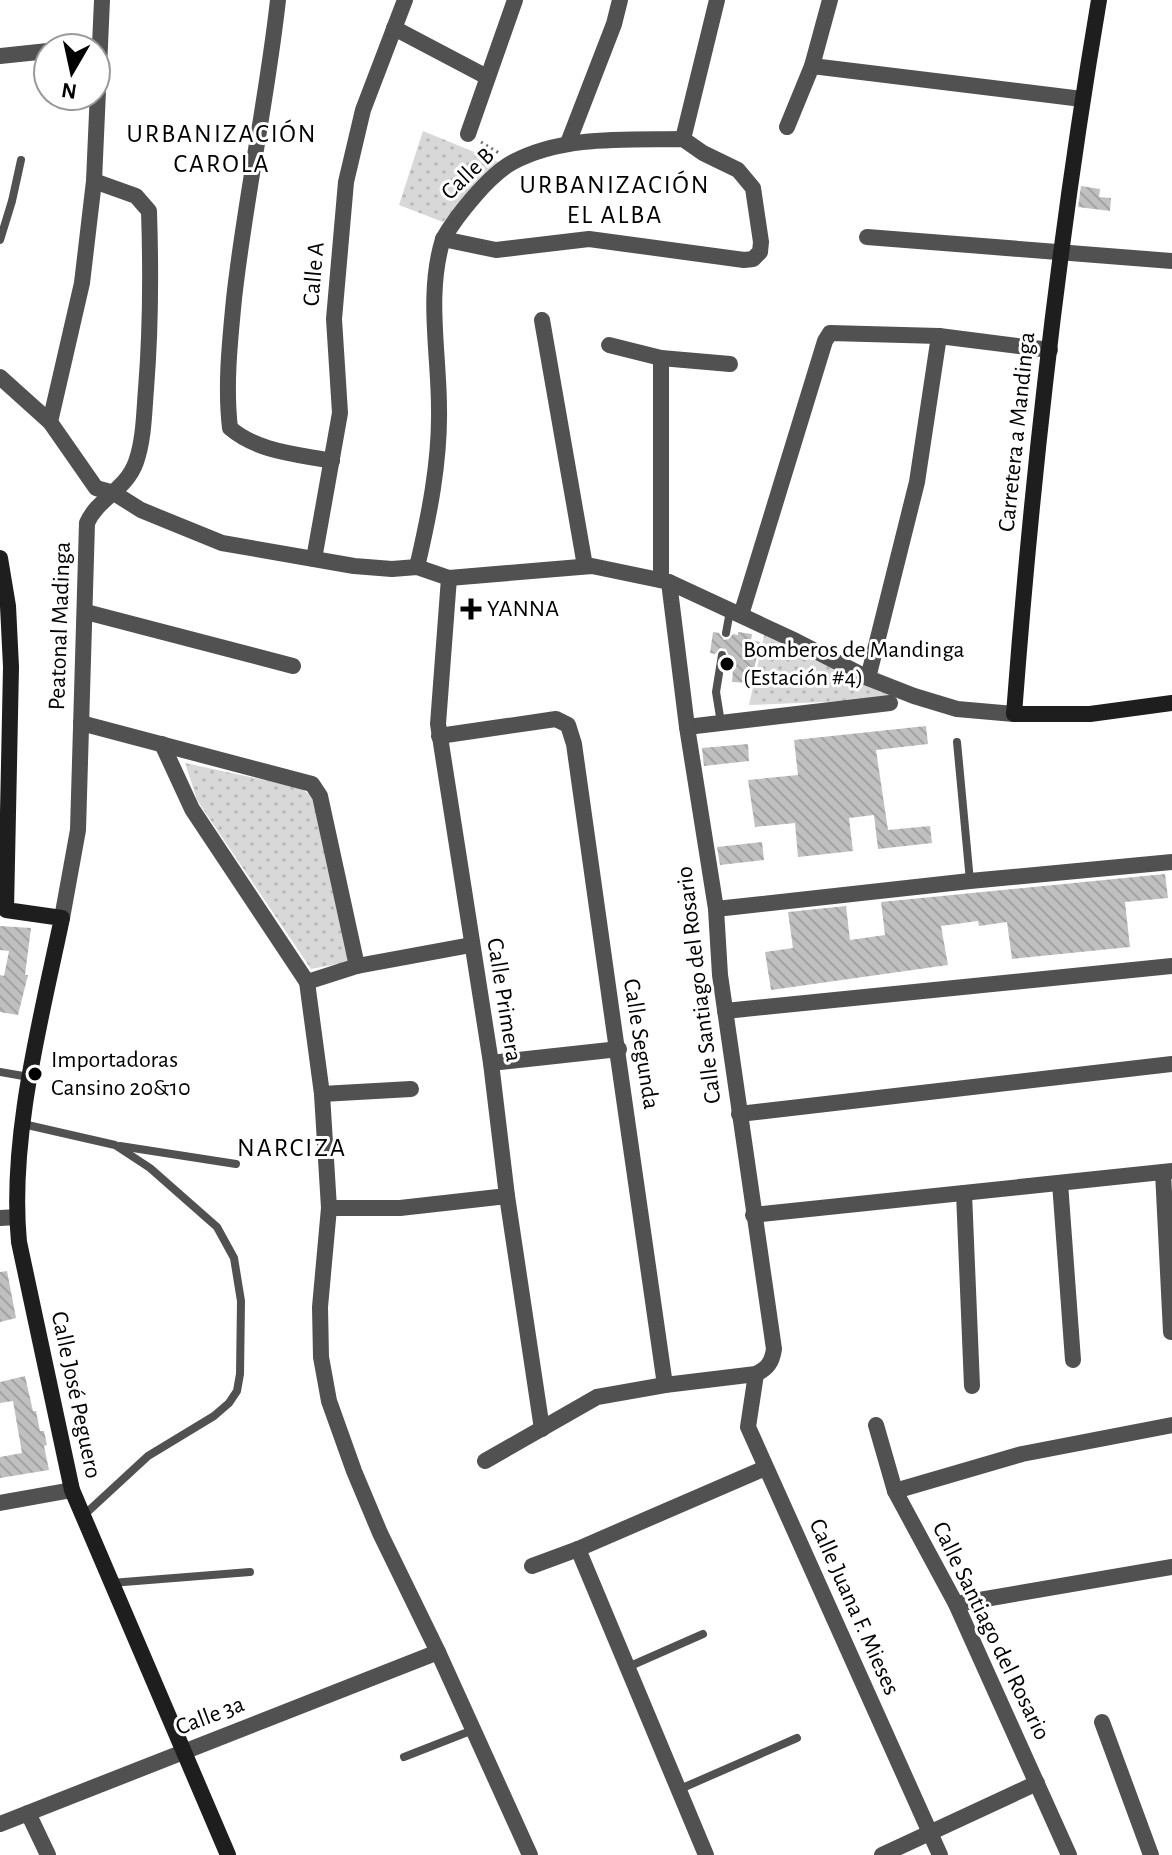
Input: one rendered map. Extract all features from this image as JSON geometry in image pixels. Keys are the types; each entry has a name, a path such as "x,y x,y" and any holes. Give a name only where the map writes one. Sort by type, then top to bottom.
{"main road":[{"name":"Carretera a Mandinga","path":"1014,714 1021,618 1050,350 1082,99 1099,0"},
{"path":"0,558 8,606 3,910 62,918"},
{"path":"1014,714 1090,714 1172,703"},
{"name":"Calle José Peguero","path":"62,918 30,1077 8,1218 19,1242 72,1490 228,1855"}],"street":[{"path":"101,32 102,0"},
{"path":"278,0 242,229 230,343 228,411 230,428 244,440 267,448 332,461"},
{"name":"Calle A","path":"314,559 340,413 334,319 346,182 363,110 405,0"},
{"path":"468,134 515,0"},
{"path":"568,143 614,24 620,0"},
{"path":"683,139 717,0"},
{"path":"787,127 812,66 830,0"},
{"path":"394,28 487,77"},
{"path":"0,56 32,53"},
{"path":"812,66 1082,99"},
{"path":"50,422 82,283 94,181 97,112"},
{"name":"Calle B","path":"683,139 738,170 753,188 760,252 753,259 744,260 589,239 496,250 443,239 458,214 512,162 568,143 683,139"},
{"name":"Peatonal Madinga","path":"62,918 78,830 87,523 92,513 128,481 137,460 143,433 152,317 149,211 136,196 94,181"},
{"path":"867,237 1172,261"},
{"path":"417,567 430,513 439,411 435,345 436,277 443,239"},
{"path":"542,320 585,566"},
{"path":"736,613 830,333 939,336 1050,350"},
{"path":"868,678 917,482 939,336"},
{"path":"609,345 661,358 730,364"},
{"name":"Calle Santiago del Rosario","path":"661,358 665,581 716,909 725,1011 774,1349 773,1359 766,1369 756,1374"},
{"path":"0,377 50,422 96,488 114,493 141,510 222,543 392,569 417,567 449,578 585,566 665,581 868,678 957,709 1014,714"},
{"name":"Calle Primera","path":"449,578 437,712 439,736 491,1063 507,1196 542,1429"},
{"path":"86,612 293,666"},
{"path":"687,727 890,703"},
{"name":"Calle Segunda","path":"439,736 556,719 568,725 574,744 602,953 619,1049 665,1385"},
{"path":"81,723 304,780 317,790 357,966"},
{"path":"162,744 192,809 307,982 322,1094 329,1208 320,1307 321,1357 329,1401 380,1533 530,1855"},
{"path":"716,909 1172,862"},
{"path":"307,982 357,966 471,945"},
{"path":"725,1011 1172,966"},
{"path":"491,1063 619,1049"},
{"path":"739,1114 1172,1064"},
{"path":"322,1094 411,1089"},
{"path":"753,1215 1168,1172 1171,1332"},
{"path":"1060,1183 1073,1360"},
{"path":"964,1193 972,1386"},
{"path":"329,1208 400,1208 507,1196"},
{"path":"485,1461 597,1397 756,1374"},
{"name":"Calle Juana F. Mieses","path":"756,1374 748,1427 940,1855"},
{"name":"Calle Santiago del Rosario","path":"876,1425 895,1491 956,1604 1069,1855"},
{"path":"895,1491 1022,1454 1172,1425"},
{"path":"532,1566 765,1468"},
{"path":"0,1503 72,1490"},
{"path":"578,1549 706,1855"},
{"path":"956,1604 1172,1567"},
{"name":"Calle 3a","path":"0,1824 438,1652"},
{"path":"1102,1722 1151,1855"},
{"path":"882,1855 1037,1783"},
{"path":"28,1813 48,1855"}],"lane":[{"path":"0,240 21,160"},
{"path":"726,633 736,613"},
{"path":"721,723 716,692 722,655"},
{"path":"957,742 970,881"},
{"path":"0,1072 30,1077"},
{"path":"23,1124 115,1145 236,1164"},
{"path":"83,1517 148,1456 214,1416 229,1403 237,1391 240,1374 241,1301 234,1258 217,1227 150,1168 115,1145"},
{"path":"111,1583 250,1572"},
{"path":"628,1667 703,1634"},
{"path":"404,1757 473,1730"},
{"path":"680,1789 797,1738"}],"path":[{"path":"468,134 512,162"}],"shaded area":[{"path":"423,131 501,163 443,222 399,205"},
{"path":"765,631 897,699 749,705"},
{"path":"185,763 301,788 315,799 349,962 311,969 197,800"}],"building":[{"path":"1081,186 1100,189 1099,197 1111,198 1110,211 1078,207"},
{"path":"713,632 719,633 724,640 733,634 738,635 738,632 752,634 751,640 760,642 751,683 732,682 734,657 729,656 726,649 720,648 715,654 710,653"},
{"path":"926,726 928,744 876,750 888,830 930,826 932,843 878,849 874,815 849,818 853,851 798,857 795,823 755,827 748,780 798,775 794,740"},
{"path":"748,744 749,761 704,766 702,748"},
{"path":"762,842 764,860 720,865 717,847"},
{"path":"1165,874 1168,898 1125,902 1130,947 1012,959 1007,922 979,926 978,921 941,926 948,965 771,990 765,952 793,948 788,912 846,906 850,940 885,935 881,902"},
{"path":"0,926 31,928 25,975 28,975 18,1015 0,1012 0,975 4,976 9,951 0,950"},
{"path":"7,1271 16,1318 0,1322 0,1272"},
{"path":"25,1376 33,1411 36,1411 40,1431 44,1431 49,1470 0,1478 0,1457 22,1453 13,1401 0,1403 0,1382"}],"place":[{"name":"YANNA","path":"471,609"},
{"name":"Bomberos de Mandinga (Estación #4)","path":"727,664"},
{"name":"Importadoras Cansino 20&10","path":"35,1074"}],"district":[{"name":"URBANIZACIÓN CAROLA","path":"222,149"},
{"name":"URBANIZACIÓN EL ALBA","path":"615,200"},
{"name":"NARCIZA","path":"292,1148"}]}
